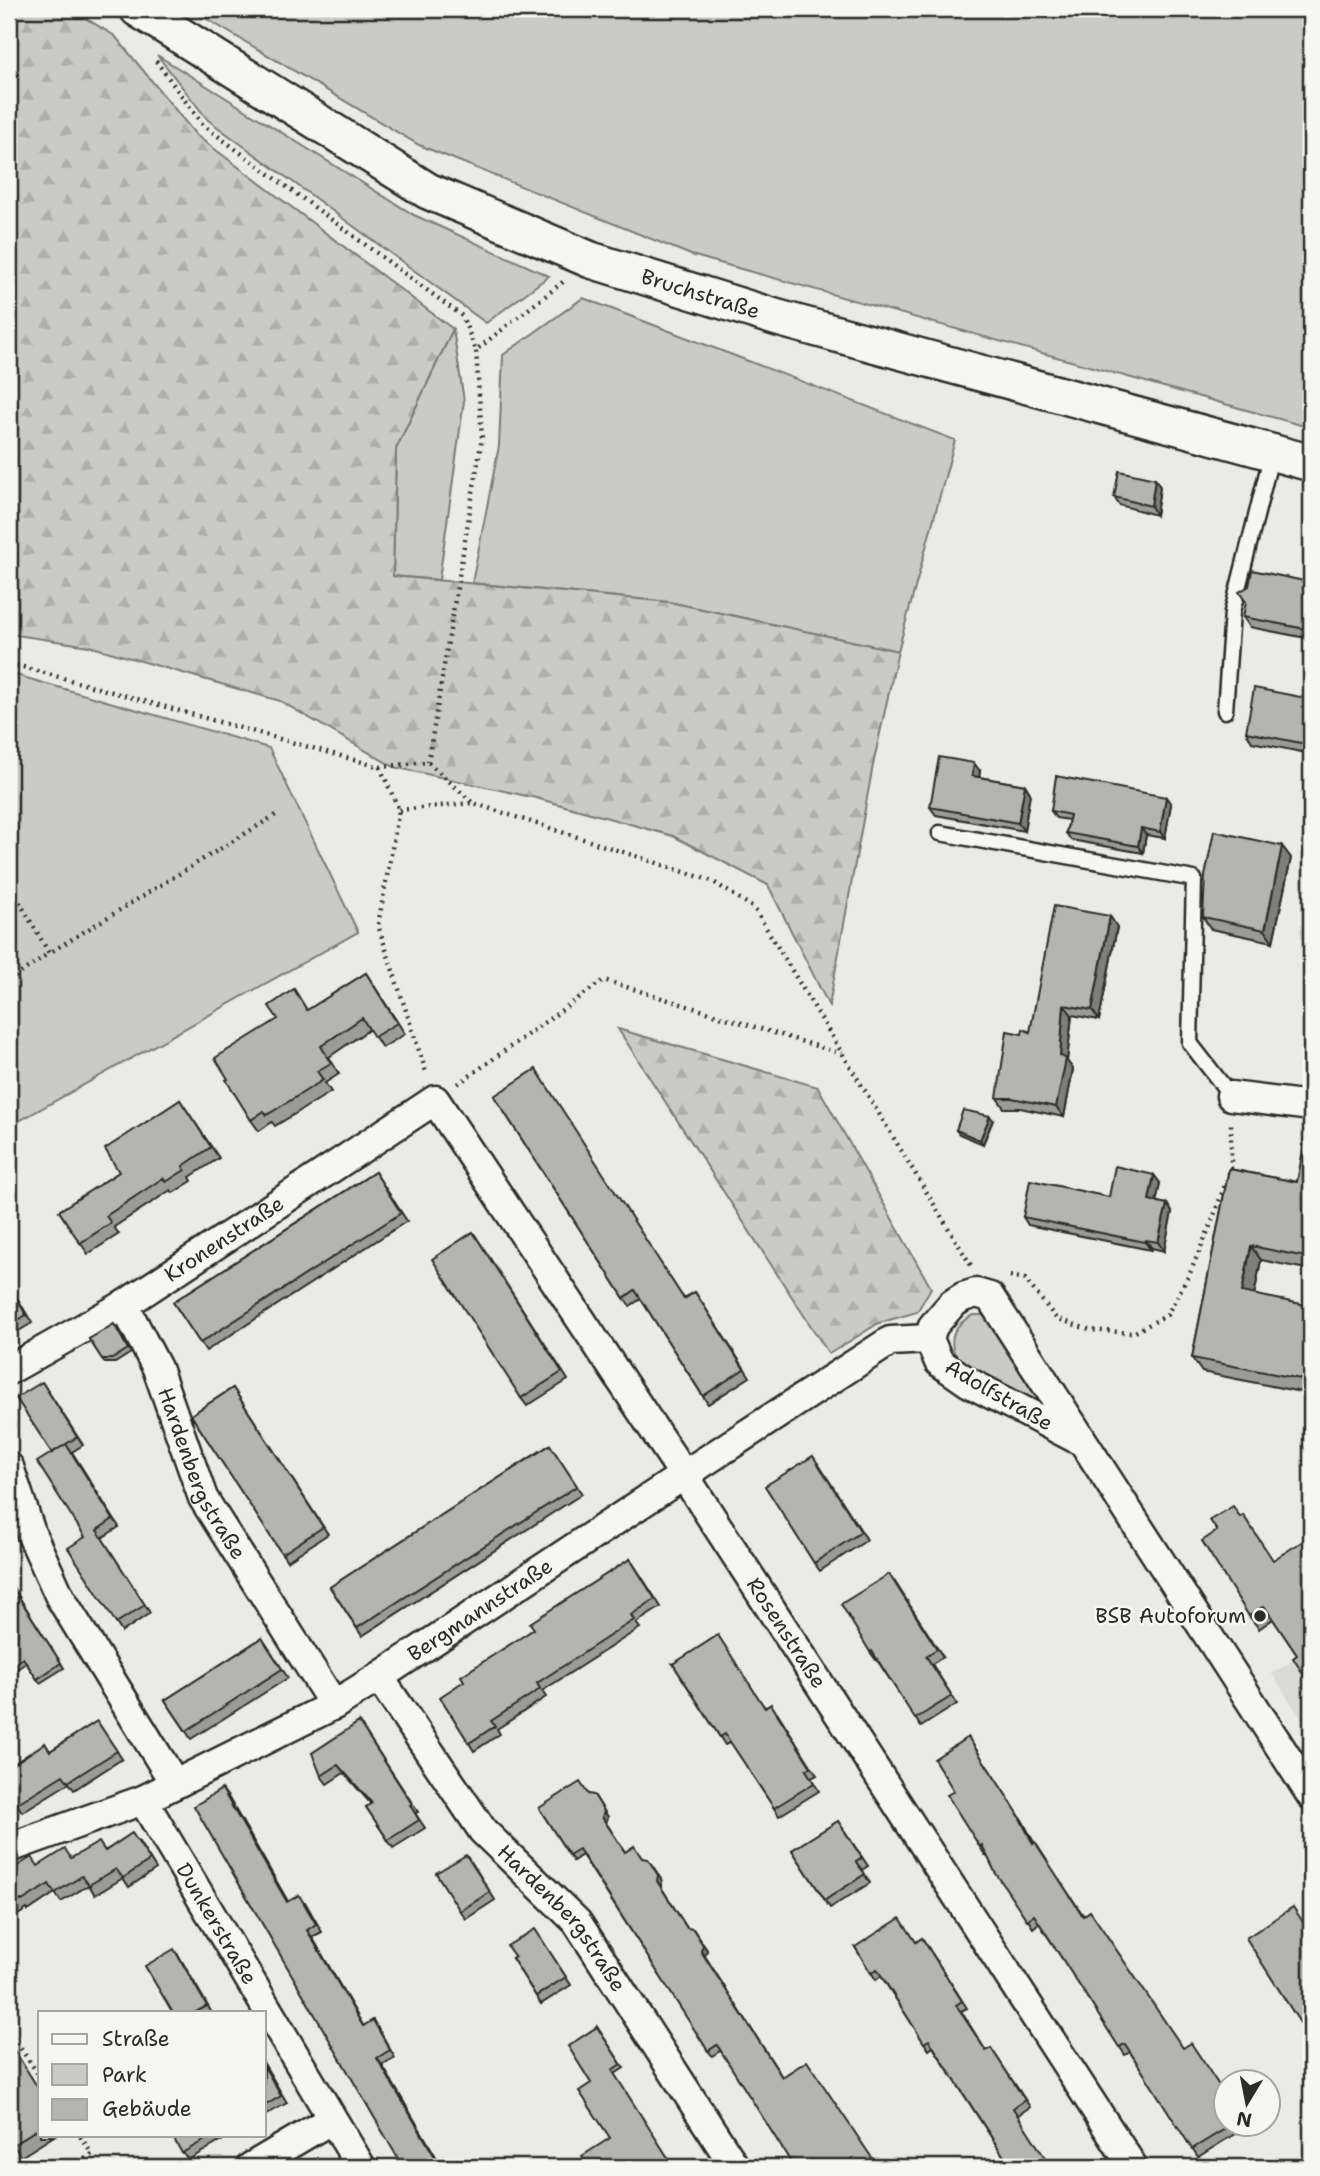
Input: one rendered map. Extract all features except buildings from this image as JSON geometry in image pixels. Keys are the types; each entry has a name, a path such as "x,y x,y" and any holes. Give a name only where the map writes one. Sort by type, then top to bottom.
{"street":[{"name":"Bruchstraße","path":"138,9 428,191 591,260 778,318 1311,463"},
{"path":"1231,1096 1311,1106"},
{"name":"Kronenstraße","path":"9,1370 124,1305 435,1100"},
{"name":"Rosenstraße","path":"435,1100 684,1475 1133,2167"},
{"name":"Adolfstraße","path":"1083,1442 968,1382 939,1362 929,1339 933,1326 952,1304 977,1286 990,1297 1311,1795"},
{"name":"Hardenbergstraße","path":"124,1305 157,1368 203,1498 334,1704"},
{"name":"Bergmannstraße","path":"9,1848 143,1800 334,1704 379,1678 890,1342 929,1339"},
{"path":"9,1467 31,1533 60,1597 175,1784"},
{"name":"Hardenbergstraße","path":"379,1678 483,1831 577,1922 735,2167"},
{"name":"Dunkerstraße","path":"143,1800 361,2167"},
{"path":"251,2167 332,2119"}],"lane":[{"path":"1225,711 1232,612 1272,453"},
{"path":"940,833 1195,878 1189,1043 1231,1096"}],"path":[{"path":"155,59 203,125 462,316 476,349 482,438 428,762"},
{"path":"476,349 572,275"},
{"path":"9,665 380,767 428,762 473,803"},
{"path":"380,767 400,810 378,925 435,1100 604,981 843,1054"},
{"path":"400,810 473,803 712,881 754,908 843,1054 977,1286 998,1275 1025,1279 1056,1318 1090,1330 1133,1333 1167,1315 1195,1261 1231,1168 1231,1096"},
{"path":"9,981 50,953 279,813"},
{"path":"9,884 50,953"},
{"path":"9,2031 38,2074"},
{"path":"73,2167 92,2154 81,2138"}],"shaded area":[{"path":"1311,1649 1311,1734 1272,1674"}],"green space":[{"path":"9,9 70,9 115,36 196,135 453,329 396,449 393,576 669,602 898,651 873,765 829,1006 768,885 673,836 536,798 394,767 280,701 89,646 9,634"},
{"path":"190,9 1311,9 1311,428 691,255 419,145"},
{"path":"157,55 414,215 549,276 486,323 208,120"},
{"path":"583,298 955,440 898,651 669,602 472,583 499,446 503,355"},
{"path":"453,329 464,401 439,580 393,576 396,449"},
{"path":"9,673 269,748 358,932 10,1126"},
{"path":"618,1029 818,1087 931,1288 917,1312 879,1323 829,1354"},
{"path":"973,1315 983,1315 992,1322 1049,1408 1045,1411 956,1357 952,1344 954,1332"}],"place":[{"name":"BSB Autoforum","path":"1260,1616"}]}
